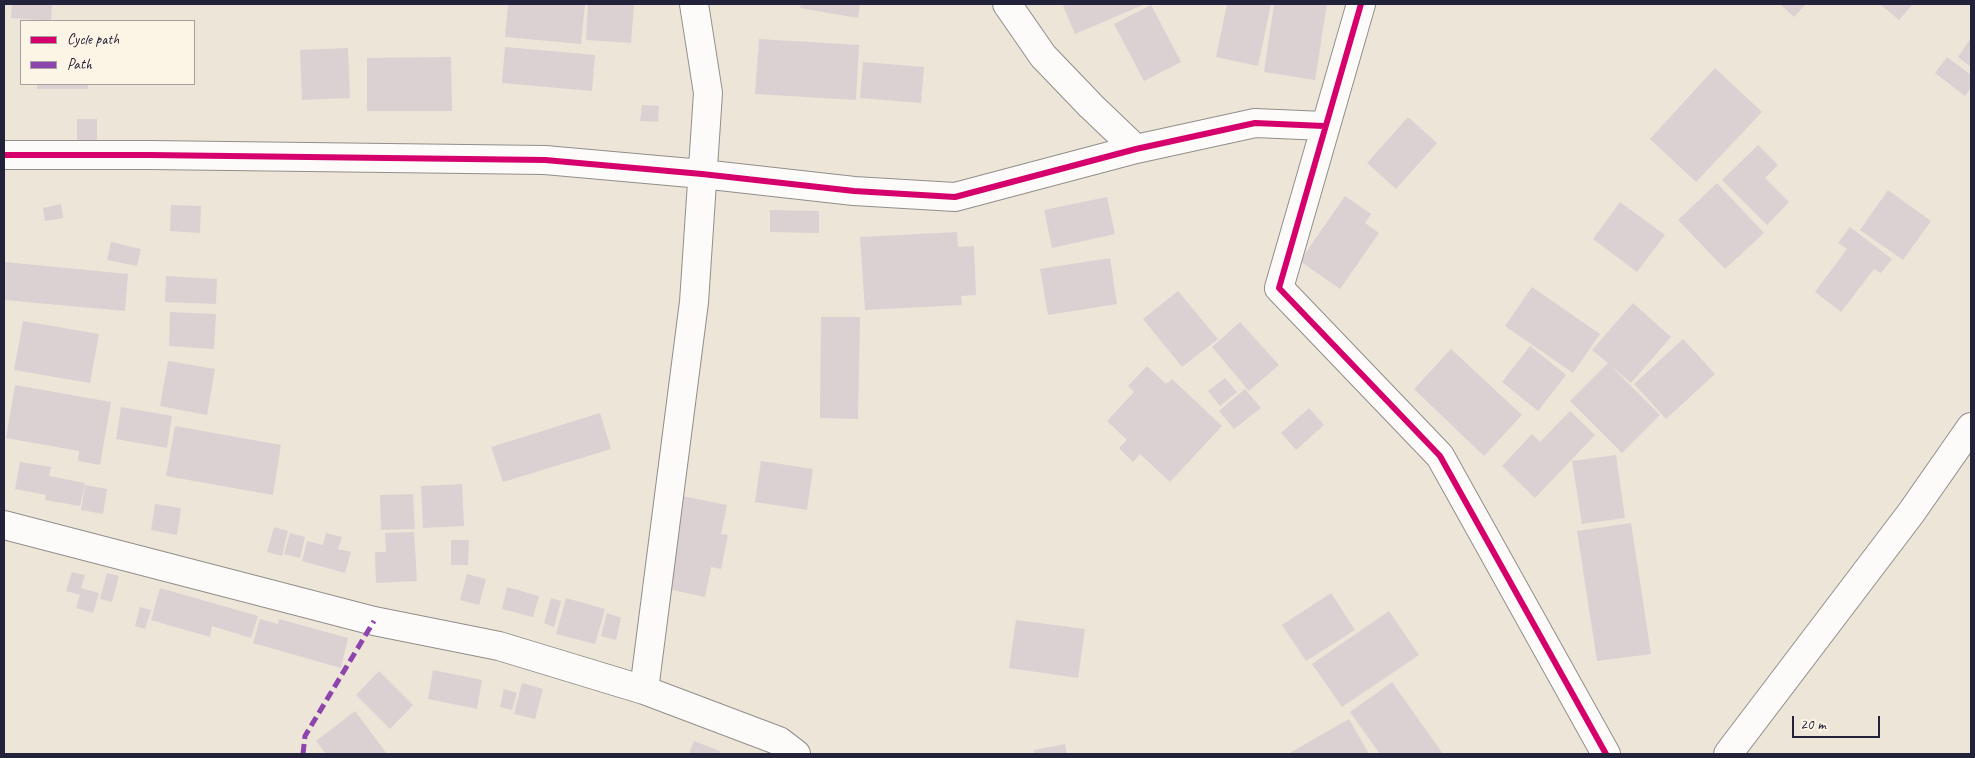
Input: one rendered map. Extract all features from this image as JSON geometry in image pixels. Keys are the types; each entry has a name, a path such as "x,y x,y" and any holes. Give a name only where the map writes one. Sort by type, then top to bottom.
{"street":[{"path":"644,690 694,302 708,93 694,4"},
{"path":"1007,4 1043,56 1090,106 1136,148"},
{"path":"1361,4 1324,126 1279,288 1440,456 1606,754"},
{"path":"4,156 150,155 545,160 702,174 854,191 955,197 1136,148 1255,123 1324,126"},
{"path":"1728,754 1911,513 1971,427"},
{"path":"4,525 374,621 499,646 644,690 779,741 796,754"}],"building":[{"path":"12,4 52,4 51,20 11,18"},
{"path":"508,4 585,4 581,44 505,37"},
{"path":"588,4 634,4 631,43 586,40"},
{"path":"801,4 860,4 858,18 800,8"},
{"path":"1069,4 1145,4 1075,34 1063,6"},
{"path":"1227,4 1271,4 1258,66 1216,57"},
{"path":"1274,4 1327,4 1315,80 1264,72"},
{"path":"1780,4 1806,4 1794,17"},
{"path":"1880,4 1913,4 1899,20"},
{"path":"1151,5 1181,62 1144,81 1114,24"},
{"path":"1971,38 1971,67 1958,57"},
{"path":"759,39 859,45 856,100 755,94"},
{"path":"505,47 595,55 592,91 502,83"},
{"path":"348,48 350,98 302,100 300,50"},
{"path":"451,57 452,111 367,111 367,58"},
{"path":"1947,57 1971,75 1971,88 1965,96 1935,73"},
{"path":"863,62 924,67 921,103 860,98"},
{"path":"1715,68 1762,112 1696,182 1650,139"},
{"path":"37,85 88,85 88,89 37,89"},
{"path":"642,105 659,106 658,122 640,121"},
{"path":"1408,117 1437,143 1396,189 1367,163"},
{"path":"77,119 97,119 97,144 77,144"},
{"path":"1758,145 1778,165 1765,178 1789,202 1767,225 1722,180"},
{"path":"1717,183 1764,233 1725,269 1678,220"},
{"path":"1888,190 1931,221 1903,260 1860,230"},
{"path":"1345,196 1371,214 1365,223 1379,233 1340,289 1300,261"},
{"path":"1107,197 1115,234 1052,248 1044,210"},
{"path":"1620,202 1665,235 1637,272 1593,239"},
{"path":"61,204 63,218 45,221 43,208"},
{"path":"171,205 201,206 200,233 170,231"},
{"path":"770,210 819,211 819,233 770,232"},
{"path":"1850,227 1892,259 1881,273 1874,269 1841,312 1815,292 1847,249 1838,243"},
{"path":"957,232 958,247 974,246 976,295 961,296 962,305 865,310 860,237"},
{"path":"111,242 141,249 137,266 107,260"},
{"path":"1110,258 1117,304 1048,315 1040,269"},
{"path":"4,262 128,274 125,311 4,300"},
{"path":"166,276 217,279 216,304 165,302"},
{"path":"1532,287 1600,334 1573,373 1505,326"},
{"path":"1178,291 1218,339 1182,367 1143,319"},
{"path":"1633,303 1671,337 1631,383 1610,365 1660,415 1622,453 1570,401 1608,363 1592,350"},
{"path":"170,312 216,314 214,349 169,346"},
{"path":"821,317 860,317 858,419 820,418"},
{"path":"23,321 99,334 90,383 14,370"},
{"path":"1240,322 1279,365 1249,391 1212,347"},
{"path":"1683,339 1715,374 1666,419 1634,384"},
{"path":"1530,346 1566,375 1538,411 1502,382"},
{"path":"1451,349 1522,415 1484,456 1414,389"},
{"path":"168,361 215,369 207,415 160,406"},
{"path":"1147,366 1166,384 1172,379 1222,426 1170,482 1140,454 1133,462 1119,448 1127,440 1107,421 1134,392 1128,386"},
{"path":"1225,378 1237,392 1220,406 1208,391"},
{"path":"15,385 111,402 100,465 78,461 79,451 6,438"},
{"path":"1245,389 1261,408 1234,429 1219,411"},
{"path":"121,407 172,416 167,448 116,439"},
{"path":"1309,408 1324,425 1296,450 1281,433"},
{"path":"1570,411 1595,435 1535,498 1502,466 1532,434 1540,442"},
{"path":"600,413 611,449 503,482 491,447"},
{"path":"175,426 281,445 273,495 166,476"},
{"path":"1616,455 1625,518 1582,524 1572,461"},
{"path":"761,461 813,469 807,510 755,502"},
{"path":"20,462 51,467 49,476 85,483 80,506 45,500 46,495 15,489"},
{"path":"462,484 464,526 423,528 421,486"},
{"path":"85,485 107,489 103,514 81,510"},
{"path":"413,494 415,529 381,530 380,495"},
{"path":"682,496 727,505 721,534 728,535 721,569 711,567 705,597 663,588"},
{"path":"155,504 181,508 177,535 151,530"},
{"path":"1631,523 1651,654 1597,661 1577,531"},
{"path":"274,527 288,531 282,556 267,552"},
{"path":"414,532 417,581 376,583 375,552 386,552 385,533"},
{"path":"290,533 305,537 300,558 284,554"},
{"path":"326,533 342,537 338,549 351,552 345,573 302,561 307,541 323,545"},
{"path":"451,540 469,540 468,565 451,565"},
{"path":"72,572 85,575 81,588 99,593 93,613 76,608 80,595 66,591"},
{"path":"107,573 119,576 112,602 100,599"},
{"path":"467,574 486,579 479,605 460,600"},
{"path":"507,587 539,596 533,617 502,609"},
{"path":"160,588 258,616 251,638 212,626 210,637 151,620"},
{"path":"1331,593 1355,630 1306,661 1282,625"},
{"path":"551,598 561,601 554,627 544,623"},
{"path":"566,598 605,609 595,644 556,634"},
{"path":"140,607 151,610 145,629 135,626"},
{"path":"1389,611 1419,655 1342,707 1312,664"},
{"path":"607,613 621,618 616,640 601,636"},
{"path":"260,619 278,624 279,619 348,638 341,668 253,643"},
{"path":"1016,620 1085,629 1078,678 1009,668"},
{"path":"433,670 482,680 477,709 428,699"},
{"path":"379,671 413,705 390,729 356,695"},
{"path":"1392,682 1443,754 1380,754 1350,712"},
{"path":"522,683 543,689 535,719 514,714"},
{"path":"504,689 517,693 512,710 500,707"},
{"path":"355,711 387,754 326,754 316,741"},
{"path":"1349,719 1369,754 1288,754"},
{"path":"694,741 720,751 719,754 689,754"},
{"path":"1065,744 1067,754 1034,754 1034,750"}],"marked path":[{"path":"303,754 305,736 374,621"}],"cycle path":[{"path":"1361,4 1279,288 1440,456 1606,754"},
{"path":"4,155 545,160 702,174 854,191 955,197 1136,149 1255,123 1324,126"}]}
